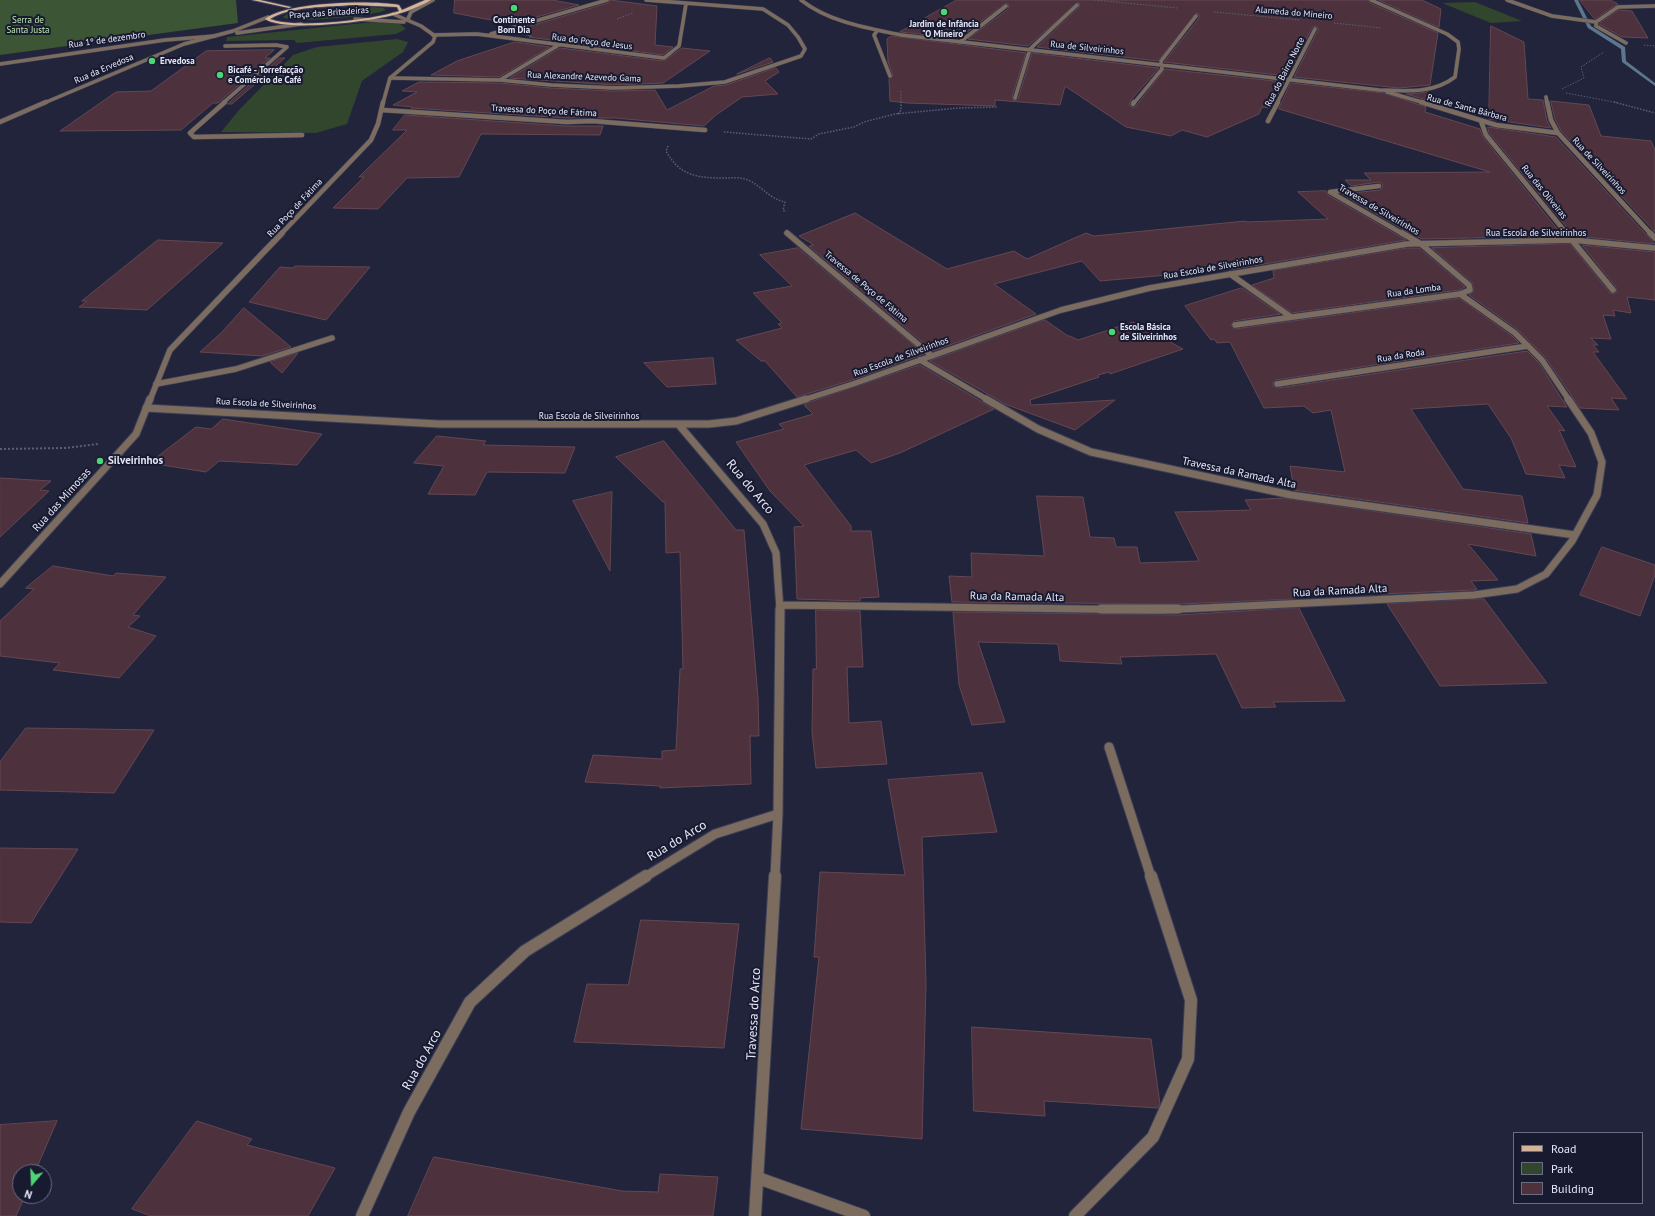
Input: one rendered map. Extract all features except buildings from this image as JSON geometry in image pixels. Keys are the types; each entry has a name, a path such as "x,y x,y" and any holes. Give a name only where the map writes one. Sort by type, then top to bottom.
{"main road":[{"path":"256,0 276,5 305,7"},
{"path":"256,0 275,13"},
{"path":"377,3 398,0"},
{"path":"400,10 429,0"},
{"name":"Praça das Britadeiras","path":"377,3 399,6 400,10 393,14 301,24 276,23 268,20 268,17 275,13 305,7 377,3"}],"street":[{"path":"408,19 411,12 433,0"},
{"path":"488,35 607,0"},
{"path":"646,0 686,4"},
{"path":"658,2 663,0"},
{"name":"Rua de Silveirinhos","path":"801,0 807,6 820,12 877,31 960,42 1379,90"},
{"name":"Rua de Santa Bárbara","path":"1371,0 1447,34 1458,42 1459,49 1455,77 1442,87 1415,91 1379,90"},
{"path":"1507,0 1552,16 1596,22 1618,7 1655,6"},
{"path":"1623,1 1633,6"},
{"name":"Rua do Poço de Jesus","path":"433,34 453,33 488,35 557,46 664,58 678,46 686,4"},
{"name":"Rua Alexandre Azevedo Gama","path":"390,78 500,80 551,85 614,88 679,86 725,82 801,56 805,49 802,41 772,13 763,9 686,4"},
{"path":"1016,98 1030,49 1077,5"},
{"path":"960,42 1006,6"},
{"path":"390,78 433,42 435,36 408,19 393,14"},
{"path":"1133,104 1162,69 1161,61 1196,16"},
{"name":"Rua da Ervedosa","path":"216,36 268,17"},
{"path":"355,19 395,20 417,24"},
{"path":"1596,22 1596,26 1600,30 1626,43"},
{"name":"Rua da Ervedosa","path":"0,122 184,44 216,36 301,24"},
{"name":"Rua do Bairro Norte","path":"1268,121 1291,79 1315,29"},
{"path":"877,31 874,34 890,76"},
{"name":"Rua 1º de dezembro","path":"0,64 164,40 216,36"},
{"path":"224,46 276,45 287,47 190,133 194,137 302,135"},
{"path":"500,80 557,46"},
{"name":"Rua Poço de Fátima","path":"146,408 170,350 371,140 379,128 386,86 390,78"},
{"name":"Rua de Santa Bárbara","path":"1379,90 1480,121 1521,129 1558,132"},
{"name":"Rua de Santa Bárbara","path":"1415,91 1419,103"},
{"name":"Rua de Silveirinhos","path":"1546,97 1546,110 1551,123 1655,238"},
{"name":"Travessa do Poço de Fátima","path":"382,110 567,122 592,121 705,130"},
{"name":"Rua das Oliveiras","path":"1480,121 1486,134 1613,290"},
{"name":"Travessa de Silveirinhos","path":"1379,186 1330,192 1421,244"},
{"name":"Travessa de Poço de Fátima","path":"788,233 932,356"},
{"name":"Rua Escola de Silveirinhos","path":"146,408 439,424 709,424 736,421 853,384 1061,310 1150,288 1407,244 1572,240 1655,248"},
{"name":"Rua da Lomba","path":"1236,325 1460,294 1470,290 1469,285 1421,244"},
{"path":"1230,274 1292,317"},
{"name":"Rua da Ramada Alta","path":"780,605 1161,610 1474,595 1518,589 1546,574 1576,535 1597,495 1602,462 1591,433 1542,360 1515,333 1460,294"},
{"path":"156,384 236,369 332,338"},
{"name":"Rua da Roda","path":"1277,384 1528,346"},
{"name":"Travessa da Ramada Alta","path":"920,360 1038,429 1091,452 1291,495 1576,535"},
{"name":"Rua das Mimosas","path":"0,584 131,441 136,434 146,408"},
{"name":"Rua do Arco","path":"362,1216 409,1112 470,1002 525,951 715,834 778,814 780,605 776,553 763,524 679,425"},
{"path":"1075,1216 1153,1137 1188,1059 1191,1000 1109,748"},
{"name":"Travessa do Arco","path":"755,1216 765,1068 778,814"},
{"path":"758,1178 864,1216"}],"path":[{"path":"1092,0 1179,8"},
{"name":"Alameda do Mineiro","path":"1211,11 1305,20"},
{"name":"Alameda do Mineiro","path":"1329,23 1384,28"},
{"path":"1546,97 1584,78 1581,67 1606,51 1602,47"},
{"path":"1556,92 1632,106 1655,113"},
{"path":"705,130 811,139 819,134 854,127 864,122 895,114 958,108 1011,106 1016,98"},
{"path":"668,146 666,151 670,160 678,170 688,174 705,177 744,178 758,185 770,198 784,202 783,210 797,222 797,226 788,233"},
{"path":"0,449 66,448 131,441"}],"green space":[{"name":"Serra de Santa Justa","path":"0,0 236,0 238,23 0,55"},
{"path":"1475,2 1522,21 1491,23 1442,3"},
{"path":"374,7 383,8 386,10 351,17 301,20 283,17 287,14 297,12"},
{"path":"383,21 399,23 406,29 396,34 297,43 294,40 226,41 227,37"},
{"path":"397,39 408,42 403,52 362,81 347,124 316,133 221,132 239,110 293,55 317,47"}],"waterway":[{"path":"1576,0 1589,27 1623,48 1624,61 1655,85"}],"place":[{"name":"Continente Bom Dia","path":"514,8"},
{"name":"Jardim de Infância \"O Mineiro\"","path":"944,12"},
{"name":"Ervedosa","path":"152,61"},
{"name":"Bicafé - Torrefacção e Comércio de Café","path":"220,75"},
{"name":"Escola Básica de Silveirinhos","path":"1112,332"},
{"name":"Silveirinhos","path":"100,461"}]}
